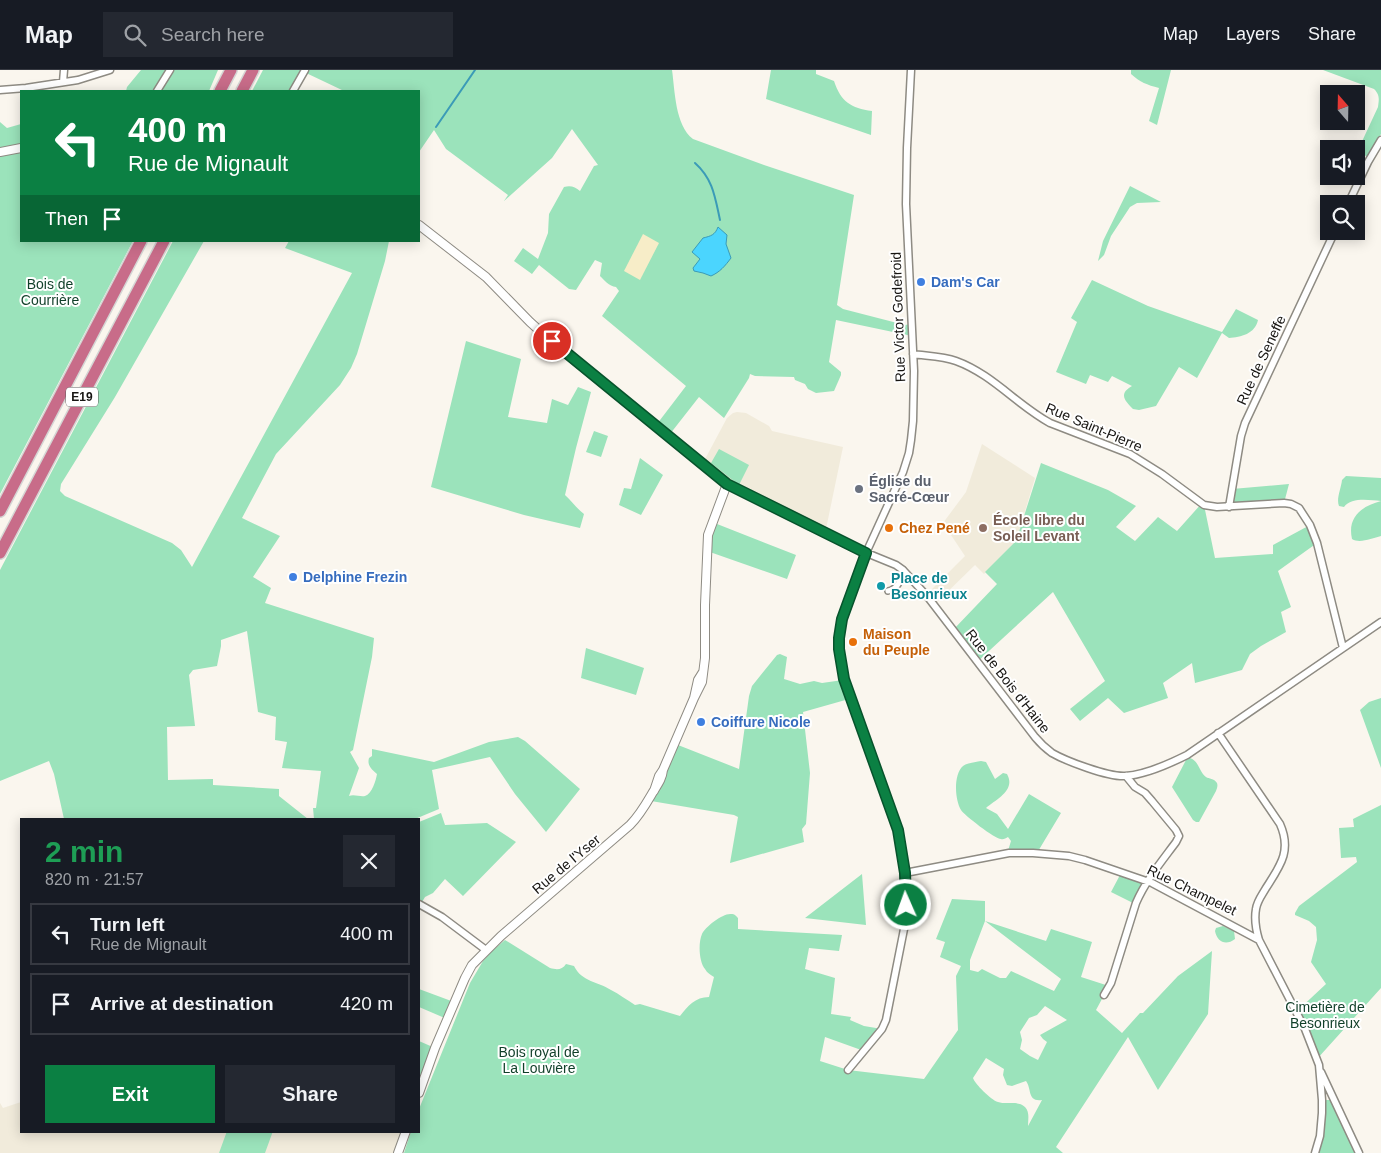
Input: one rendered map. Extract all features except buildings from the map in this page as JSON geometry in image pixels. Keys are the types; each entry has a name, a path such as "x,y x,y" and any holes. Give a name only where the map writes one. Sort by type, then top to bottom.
{"highway":[{"path":"221,90 231,70"},
{"path":"243,90 253,70"},
{"name":"E19","path":"0,511 140,242"},
{"name":"E19","path":"0,553 163,242"}],"street":[{"path":"63,82 64,70"},
{"path":"0,90 78,80 110,70"},
{"path":"158,90 170,70"},
{"path":"294,90 305,70"},
{"name":"Rue Victor Godefroid","path":"848,1070 882,1029 887,1017 905,924 905,873 895,820 844,679 839,643 842,619 866,553 896,488 909,453 913,421 914,354 909,294 906,204 911,70"},
{"path":"1352,195 1381,140"},
{"path":"0,152 20,148"},
{"path":"420,226 486,277 530,322 559,347 727,484"},
{"name":"Rue de Seneffe","path":"1229,506 1245,423 1332,240"},
{"name":"Rue Saint-Pierre","path":"914,354 958,361 1002,388 1037,416 1050,423 1130,454 1162,474 1204,505 1217,507 1288,503 1296,506 1310,525 1317,543 1343,648"},
{"name":"Rue de Bois d'Haine","path":"727,484 903,570 927,596 1042,746 1063,758 1114,775 1126,776 1153,768 1178,759 1194,750 1381,622"},
{"name":"Rue de l'Yser","path":"420,1090 472,965 486,950 630,825 643,810 662,777 663,770 694,698 698,680 703,672 706,650 705,605 708,535 727,484"},
{"path":"888,591 898,585 903,570"},
{"path":"1218,733 1280,824 1284,836 1285,849 1282,861 1262,894 1256,908 1255,924 1259,940 1305,1029 1320,1069 1360,1153"},
{"path":"1104,995 1111,983 1136,903 1147,880 1179,836 1149,797 1135,787 1126,776"},
{"name":"Rue Champelet","path":"905,873 1015,853 1069,856 1147,880 1259,940"},
{"path":"420,905 442,917 486,950"},
{"path":"1315,1153 1320,1136 1322,1114 1320,1069"},
{"path":"398,1153 405,1133"}],"shaded area":[{"path":"737,412 746,413 769,426 772,431 843,447 826,529 728,481 704,461 727,418"},
{"name":"École libre du Soleil Levant","path":"982,444 1035,478 1016,541 984,574 975,565 934,605 926,595 965,556 943,523 966,492"},
{"path":"20,1102 20,1133 402,1133 395,1153 0,1153 0,1103 3,1108"}],"green space":[{"path":"141,70 218,70 209,90 126,90"},
{"path":"263,70 672,70 679,117 687,133 693,139 854,195 837,305 843,309 905,325 911,324 912,336 836,320 829,362 841,372 841,375 834,391 816,393 808,389 805,384 795,380 794,377 755,376 750,374 724,418 699,397 670,434 657,424 686,386 602,316 619,291 600,276 602,263 595,260 576,290 569,289 539,265 532,274 514,261 523,248 538,259 548,233 549,214 564,187 573,187 580,191 594,166 598,165 572,129 552,158 504,201 508,195 446,149 434,130 420,151 420,90 342,90 304,72 294,90 253,90"},
{"path":"771,70 816,70 816,74 834,81 840,94 848,103 858,108 872,111 871,135 766,99"},
{"path":"1131,70 1171,70 1157,125 1149,121 1159,88 1137,79 1131,74"},
{"path":"1323,70 1381,70 1381,134 1368,157 1365,156 1365,140 1363,140 1378,107 1379,99 1374,89"},
{"path":"0,122 7,128 20,124 20,148 0,152"},
{"name":"Bois de Courrière","path":"20,150 20,242 132,242 0,494 0,154"},
{"path":"1130,186 1161,202 1137,203 1130,207 1111,236 1104,255 1098,261 1103,241"},
{"path":"172,242 203,242 115,397 61,484 60,491 65,496 172,543 181,550 192,567 352,273 285,248 288,242 389,242 385,261 351,368 340,385 276,454 242,518 280,536 253,577 271,588 265,603 374,638 372,657 353,750 350,752 359,768 349,796 365,796 370,793 377,774 369,765 372,749 434,762 489,742 518,737 580,789 546,832 515,794 490,757 432,770 439,809 417,818 314,818 313,808 316,808 321,771 282,768 287,742 275,740 276,717 258,712 247,631 221,640 217,666 193,670 189,675 195,726 167,727 168,780 213,779 213,785 279,789 279,796 307,818 64,818 54,774 49,761 0,781 0,570"},
{"path":"1092,280 1148,306 1222,332 1236,309 1258,320 1254,329 1243,336 1229,338 1222,333 1197,378 1179,367 1156,406 1139,410 1133,409 1124,398 1125,392 1132,386 1112,376 1108,382 1090,375 1086,384 1056,372 1077,322 1071,318"},
{"path":"466,341 521,359 508,417 547,423 552,399 568,405 578,387 591,392 565,495 584,514 580,528 524,515 431,487"},
{"path":"594,431 608,436 601,457 586,452"},
{"path":"719,449 749,465 739,485 711,463"},
{"path":"640,458 663,475 641,515 619,505 624,488 631,489"},
{"path":"1041,463 1108,490 1136,506 1116,527 1135,541 1158,517 1177,531 1202,503 1215,558 1273,554 1273,545 1310,525 1317,543 1278,571 1291,607 1281,612 1286,632 1250,654 1242,670 1195,683 1192,663 1163,683 1168,698 1124,713 1108,698 1080,721 1070,709 1105,681 1053,592 977,662 953,630 997,584 985,572 1016,541"},
{"path":"1346,476 1381,478 1381,501 1356,500 1344,507 1339,506 1338,497 1342,480"},
{"path":"1289,484 1284,503 1229,507 1232,489"},
{"path":"1381,501 1381,536 1362,541 1352,539 1352,524 1357,514 1362,509"},
{"path":"712,522 796,555 787,579 707,551"},
{"path":"586,648 644,668 636,695 581,678"},
{"path":"780,654 787,657 784,679 800,684 814,681 822,683 843,680 849,699 803,712 810,773 806,824 802,829 804,842 730,863 738,817 651,801 678,745 739,769 752,686 777,655"},
{"path":"1381,698 1381,768 1360,710 1369,702"},
{"path":"1193,759 1207,778 1217,783 1216,791 1199,822 1193,820 1172,787 1186,760"},
{"path":"986,762 995,779 1003,773 1007,774 1009,785 1004,794 986,808 997,814 1008,829 1029,794 1061,813 1037,853 1007,854 1011,841 1008,837 1004,839 998,838 973,821 961,810 956,794 956,781 960,770 969,763"},
{"name":"Cimetière de Besonrieux","path":"1381,805 1381,988 1317,1059 1296,1012 1326,984 1311,962 1317,940 1316,927 1309,921 1295,915 1295,913 1299,906 1357,862 1356,857 1341,858 1339,828 1354,827 1353,819"},
{"path":"441,813 445,825 487,823 516,842 463,896 445,879 422,902 420,901 420,822"},
{"path":"862,874 866,925 805,918"},
{"path":"1120,875 1143,882 1133,903 1111,892"},
{"name":"Bois royal de La Louvière","path":"952,899 985,901 985,921 1046,941 1051,929 1092,942 1081,977 1109,986 1096,1010 1122,1033 1178,976 1212,951 1208,1014 1158,1090 1128,1037 1056,1147 1063,1153 404,1153 410,1133 420,1133 420,1107 470,983 483,961 505,940 550,968 559,969 566,964 574,966 581,975 617,993 635,1005 640,1004 680,1016 696,1000 709,997 714,977 707,972 701,962 700,942 702,934 707,928 728,914 736,915 738,918 738,929 842,935 839,951 809,948 805,969 835,978 831,1014 851,1017 850,1020 864,1026 882,1029 864,1051 825,1037 820,1061 848,1070 924,1079 958,1030 956,976 961,966 940,957 945,942 936,939","holes":["985,921 1061,979 1054,991 1011,971 1006,978 1000,978 982,969 978,972 970,970 970,960","1045,1006 1067,1020 1040,1035 1047,1042 1038,1060 1020,1049 1022,1040 1020,1032 1029,1018 1037,1015","986,1058 1004,1069 1003,1075 1007,1085 1012,1086 1026,1081 1032,1097 1042,1100 1028,1126 1028,1114 1025,1107 1016,1103 995,1101 984,1092 973,1078"]},
{"path":"1223,926 1234,931 1235,939 1222,942 1218,938 1215,931 1216,928"},
{"path":"420,989 454,1002 447,1019 420,1007"},
{"path":"420,1041 435,1048 420,1086"},
{"path":"1322,1100 1334,1100 1359,1153 1314,1153 1320,1136"},
{"path":"226,1133 272,1133 265,1153 219,1153"}],"sand":[{"path":"643,234 659,243 640,280 624,271"}],"water":[{"path":"718,227 727,235 726,244 731,258 717,273 711,276 694,271 693,268 700,259 692,252 703,238 712,235"}],"waterway":[{"path":"436,127 475,70"},
{"path":"695,163 710,182 720,220"}],"place":[{"name":"Dam's Car","path":"921,282"},
{"name":"Église du Sacré-Cœur","path":"859,489"},
{"name":"Chez Pené","path":"889,528"},
{"name":"École libre du Soleil Levant","path":"983,528"},
{"name":"Delphine Frezin","path":"293,577"},
{"name":"Place de Besonrieux","path":"881,586"},
{"name":"Maison du Peuple","path":"853,642"},
{"name":"Coiffure Nicole","path":"701,722"}],"route":[{"path":"552,341 602,384 727,484 866,553 842,619 839,649 844,679 898,830 905,873 906,905"}]}
